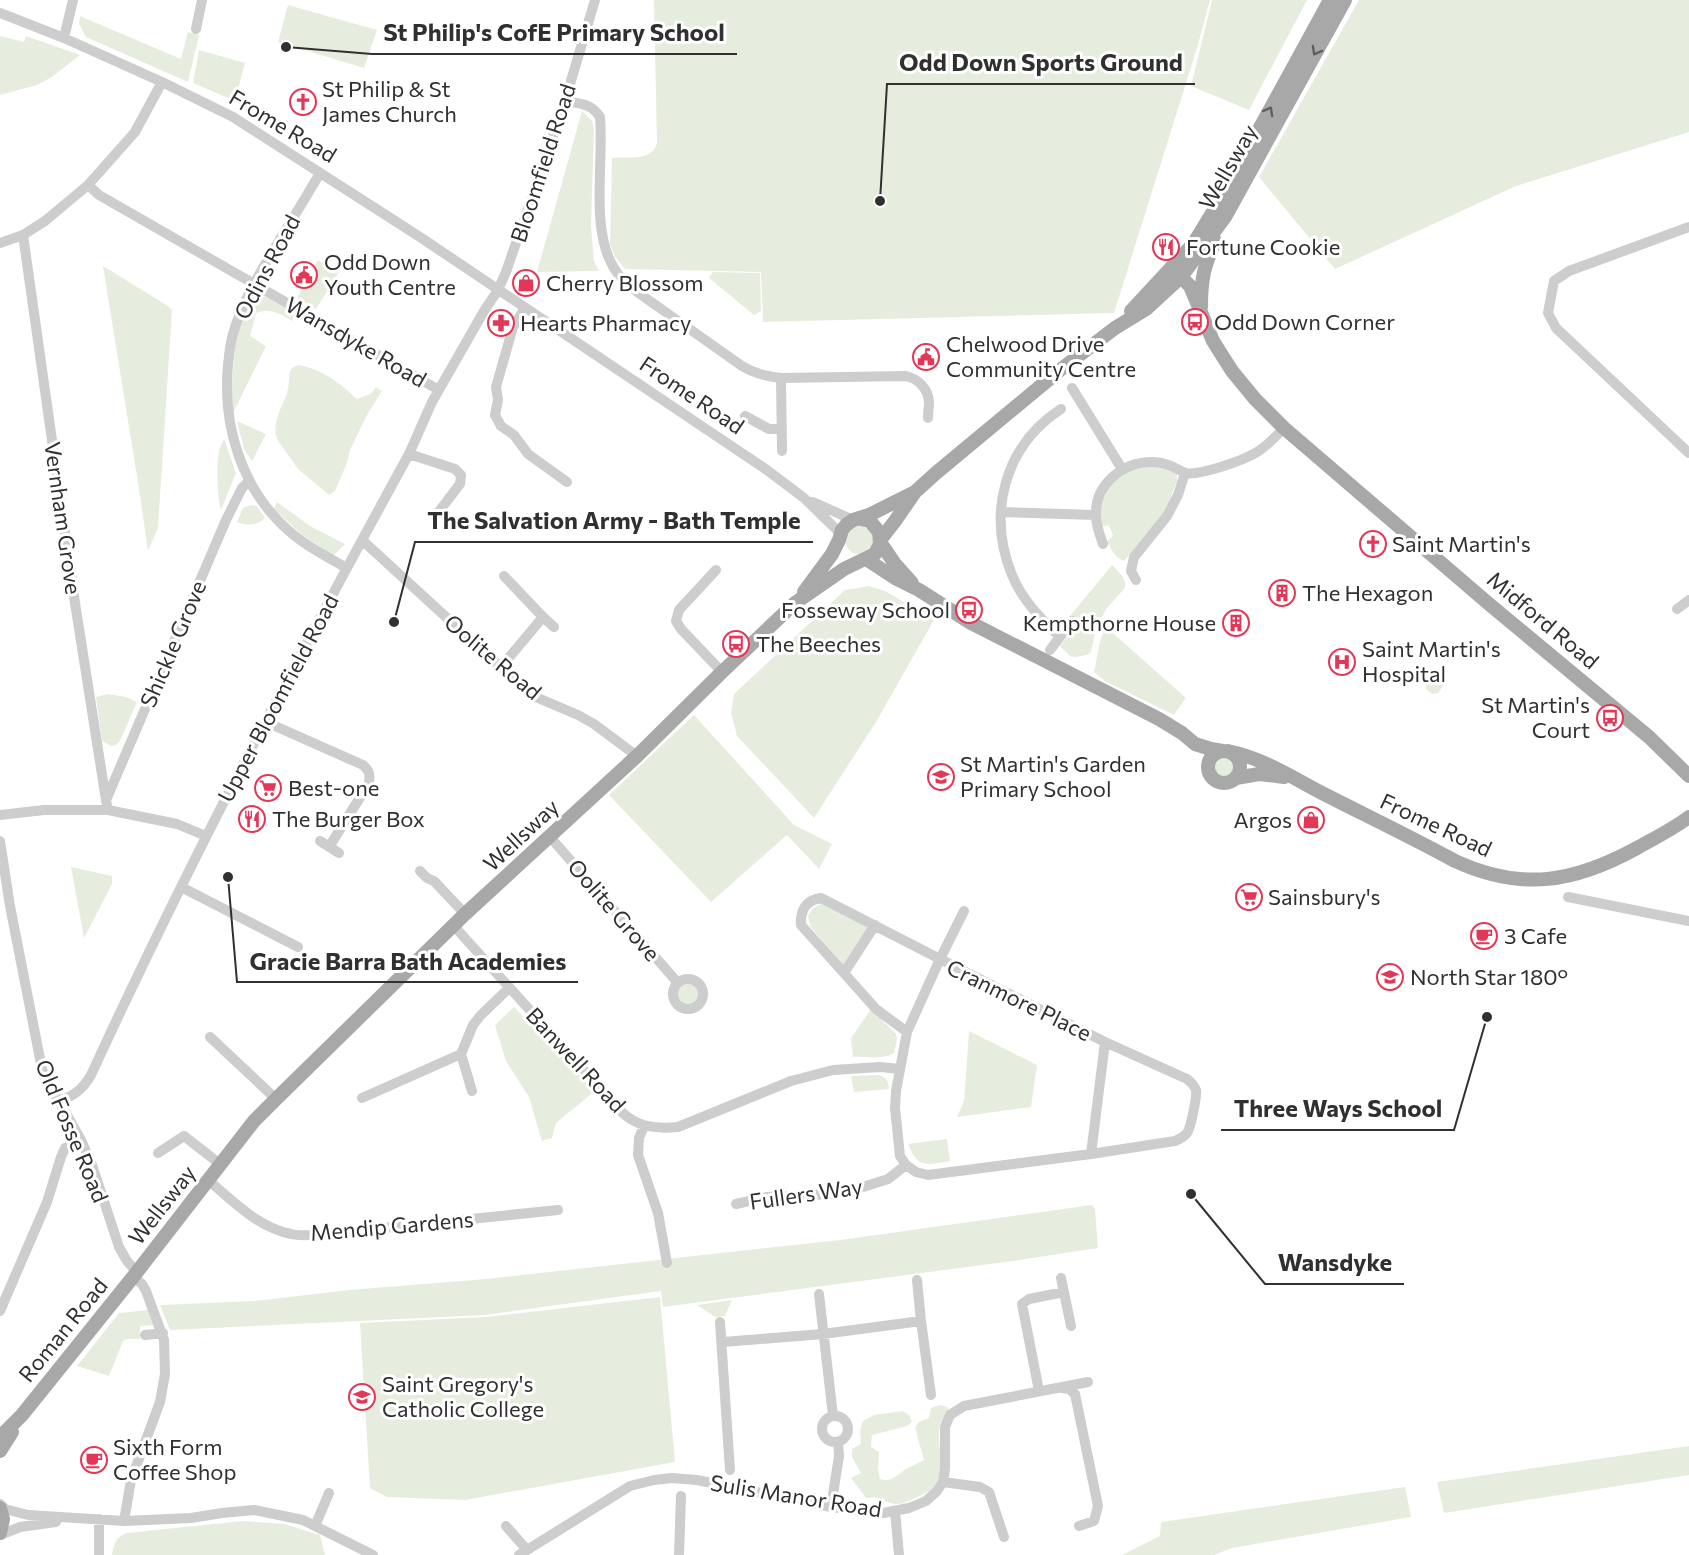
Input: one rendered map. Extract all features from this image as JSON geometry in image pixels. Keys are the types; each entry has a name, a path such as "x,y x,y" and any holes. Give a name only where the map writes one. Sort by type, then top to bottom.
{"main road":[{"name":"Wellsway","path":"1177,272 1222,197 1330,0"},
{"name":"Wellsway","path":"795,603 832,554 846,525 915,492 1060,370 1115,328 1177,272 1225,217 1345,0"},
{"path":"1201,314 1204,267 1225,217"},
{"name":"Midford Road","path":"1177,272 1190,286 1213,341 1232,371 1255,399 1284,428 1641,730 1689,776"},
{"name":"Wellsway","path":"134,1274 254,1121 465,914 637,756 795,603 844,570 875,555 881,541 915,492"},
{"path":"857,520 870,521 879,532 881,541"},
{"path":"840,537 841,547 847,556 864,560"},
{"name":"Frome Road","path":"881,541 895,564 919,590"},
{"name":"Frome Road","path":"864,560 919,590 971,623 1167,724 1195,744 1247,755 1266,763 1474,870 1499,877 1523,880 1560,878 1615,861 1689,817"},
{"name":"Frome Road","path":"1167,724 1209,768 1217,781 1227,782 1236,778 1266,774 1300,782"},
{"path":"1209,768 1211,759 1218,753 1226,751 1236,756 1240,765 1236,778"},
{"name":"Roman Road","path":"0,1437 22,1415 134,1274"},
{"name":"Roman Road","path":"0,1451 22,1415"},
{"path":"0,1506 3,1519 0,1534"}],"street":[{"path":"64,38 73,0"},
{"path":"196,29 202,0"},
{"name":"Bloomfield Road","path":"498,290 518,241 565,101 595,0"},
{"name":"Frome Road","path":"0,13 64,38 233,117 387,216 767,470 804,498 840,537"},
{"path":"0,243 23,235 45,221 88,185 135,132 162,82"},
{"path":"565,101 595,109 600,117 601,226 607,254 620,277 640,294 748,369 763,376 781,378 906,376 914,378 926,390 929,400 928,418"},
{"name":"Odins Road","path":"320,173 254,283 232,334 227,382 229,420 234,443 249,482 263,504 289,532 346,568"},
{"name":"Wansdyke Road","path":"88,185 99,195 439,390"},
{"path":"1689,227 1569,271 1554,281 1548,313 1556,328 1689,453"},
{"name":"Vernham Grove","path":"23,235 72,580 107,805"},
{"name":"Upper Bloomfield Road","path":"59,1101 77,1092 91,1075 206,836 346,568 409,454 439,390 498,290"},
{"path":"525,308 513,327 496,387 498,400 495,414 501,426 514,435 528,454 567,482"},
{"path":"781,378 782,451"},
{"path":"1072,388 1122,469"},
{"path":"1060,409 1033,431 1021,448 1004,489 1000,529 1013,577 1023,596 1060,637"},
{"path":"745,416 769,429 782,429"},
{"path":"1103,544 1095,515 1101,492 1122,469 1133,464 1161,462 1185,473 1197,474 1260,451 1284,428"},
{"path":"409,454 455,469 461,475 460,484 437,514"},
{"path":"1136,580 1131,571 1134,557 1167,516 1178,495 1185,473"},
{"name":"Shickle Grove","path":"107,805 226,520 242,488 249,482"},
{"name":"Frome Road","path":"804,498 857,520"},
{"path":"1001,512 1095,515"},
{"name":"Oolite Road","path":"362,540 531,695 594,724 637,756"},
{"path":"716,570 679,610 676,621 722,672"},
{"path":"504,576 554,627"},
{"path":"1677,609 1689,600"},
{"path":"501,666 543,617"},
{"path":"1050,650 1072,621"},
{"path":"266,722 368,769 369,783 325,844 339,853"},
{"path":"0,815 107,805 177,824 206,836"},
{"name":"Oolite Grove","path":"550,837 678,982"},
{"name":"Old Fosse Road","path":"0,842 39,1056 47,1083 81,1140 92,1165 119,1247 146,1291 163,1333 165,1374 160,1402 131,1480 124,1521"},
{"path":"420,871 434,881 465,914"},
{"path":"181,887 298,947"},
{"path":"1568,897 1689,921"},
{"path":"907,1032 876,1009 801,925 802,911 807,903 821,898 940,959 964,910"},
{"path":"844,973 875,925"},
{"name":"Banwell Road","path":"454,926 617,1108 644,1126 660,1129 678,1127 791,1081 832,1070 880,1067 900,1069"},
{"name":"Cranmore Place","path":"940,959 1105,1042 1187,1078 1196,1088 1190,1129 1186,1135 1175,1141 928,1174 916,1172 906,1166 900,1156 895,1108 907,1032 940,959"},
{"path":"472,1091 461,1054 473,1025 509,988"},
{"path":"210,1037 276,1099"},
{"name":"Cranmore Place","path":"1091,1154 1105,1042"},
{"path":"362,1098 461,1054"},
{"path":"644,1126 639,1138 638,1155 658,1213 668,1263"},
{"name":"Wellsway","path":"158,1153 184,1136 220,1164"},
{"path":"0,1311 47,1202 65,1148 81,1140"},
{"name":"Fullers Way","path":"736,1204 766,1197 834,1194 888,1179 906,1166"},
{"name":"Mendip Gardens","path":"208,1180 256,1220 272,1229 293,1235 315,1235 558,1210"},
{"path":"1061,1278 1071,1326"},
{"path":"917,1280 931,1395"},
{"path":"1039,1391 1022,1304 1029,1299 1064,1292"},
{"path":"819,1294 833,1416"},
{"path":"723,1342 823,1334 921,1321"},
{"path":"720,1322 730,1470"},
{"path":"145,1335 163,1333"},
{"path":"1004,1538 989,1492 980,1487 943,1482 945,1427 950,1415 964,1406 1088,1382"},
{"path":"1061,1388 1069,1389 1075,1394 1098,1506 1094,1521 1079,1526"},
{"path":"833,1416 841,1418 848,1427 845,1437 838,1442 830,1441 822,1432 825,1420 833,1416"},
{"path":"831,1507 839,1456 838,1442"},
{"name":"Sulis Manor Road","path":"523,1553 630,1486 654,1480 672,1478 697,1480 831,1507 883,1513 909,1508 926,1501 943,1482"},
{"path":"315,1526 329,1493"},
{"path":"679,1555 681,1496"},
{"path":"0,1506 28,1515 124,1521 191,1518 254,1510 303,1520 373,1555"},
{"path":"895,1511 899,1555"},
{"path":"0,1534 20,1527 81,1518"},
{"path":"99,1520 99,1555"},
{"path":"506,1526 523,1553"}],"green space":[{"path":"654,0 1210,0 1114,313 763,322 761,272 625,269 615,257 610,244 612,158 632,158 645,155 655,149 657,143"},
{"path":"1212,0 1307,0 1249,110 1191,86"},
{"path":"1359,0 1689,0 1689,132 1516,186 1335,269 1259,177"},
{"path":"288,5 377,30 364,68 278,42"},
{"path":"80,16 181,59 188,32 199,35 188,82 86,37 79,24"},
{"path":"0,36 24,42 26,36 80,55 52,77 37,85 0,95"},
{"path":"199,50 245,63 235,101 193,83"},
{"path":"582,111 592,121 594,129 591,225 594,261 599,271 537,272"},
{"path":"318,260 339,272 316,309 297,298"},
{"path":"103,266 172,310 158,528 148,551 139,489"},
{"path":"713,272 760,273 761,311 754,315 709,278"},
{"path":"262,296 271,298 296,313 292,321 275,312 256,313 250,336 266,346 233,413 231,394 237,327 251,299"},
{"path":"298,365 323,373 357,399 371,394 376,387 382,391 368,413 350,450 335,491 329,495 298,469 277,439 276,422 287,393 290,371"},
{"path":"237,421 266,434 252,461 244,449"},
{"path":"224,439 236,473 221,510 218,470 220,448"},
{"path":"1158,465 1174,470 1177,475 1166,510 1124,561 1121,560 1107,541 1113,536 1109,525 1101,527 1101,503 1111,483 1126,471"},
{"path":"277,502 310,526 345,544 333,556 301,534 274,509"},
{"path":"250,505 257,506 265,518 259,523 252,524 237,522 243,508"},
{"path":"859,526 869,530 873,540 869,550 859,554 849,550 845,540 849,530"},
{"path":"1112,565 1123,577 1125,588 1106,609 1096,629 1091,652 1087,655 1070,656 1060,646 1078,623 1070,616"},
{"path":"868,586 885,591 934,620 876,722 814,818 737,736 731,713 734,694 845,590"},
{"path":"1106,627 1186,698 1174,715 1105,681 1094,672"},
{"path":"1436,673 1443,673 1446,682 1438,693 1432,694 1426,686 1429,679"},
{"path":"108,694 126,697 137,702 120,741 111,746 102,741 96,697"},
{"path":"694,715 794,825 832,844 819,869 787,835 711,902 609,795"},
{"path":"1224,758 1232,763 1233,767 1228,775 1224,776 1216,771 1215,767 1220,759"},
{"path":"71,867 112,876 112,884 84,938"},
{"path":"824,904 869,927 843,966 810,926 808,916 811,911 816,906"},
{"path":"684,984 692,984 698,990 698,998 692,1004 684,1004 678,998 678,990"},
{"path":"514,1007 595,1091 556,1123 552,1138 542,1141 529,1097 506,1061 495,1025"},
{"path":"871,1009 896,1034 894,1053 880,1057 853,1057 851,1038"},
{"path":"969,1031 1037,1065 1031,1107 957,1117 964,1101"},
{"path":"879,1075 887,1080 889,1089 854,1092 851,1076"},
{"path":"947,1139 950,1161 935,1164 920,1161 908,1144"},
{"path":"1092,1205 1095,1209 1098,1248 663,1307 661,1291 485,1315 170,1330 160,1305 255,1301 349,1290 486,1279 840,1240"},
{"path":"660,1297 675,1462 465,1500 387,1497 370,1488 360,1323 486,1317"},
{"path":"732,1300 725,1316 715,1317 697,1305"},
{"path":"149,1310 154,1325 140,1326 140,1339 123,1341 109,1376 77,1366 119,1313"},
{"path":"941,1405 949,1408 939,1429 941,1470 936,1485 929,1491 900,1504 866,1498 851,1478 861,1473 852,1457 852,1449 861,1444 860,1430 863,1421 874,1415 903,1411 909,1415 912,1422 907,1426 872,1435 871,1447 879,1452 880,1479 887,1480 924,1460 915,1428 919,1422 929,1418 931,1408"},
{"path":"1689,1446 1689,1475 1444,1513 1437,1482"},
{"path":"1405,1487 1411,1517 1232,1548 1214,1555 1122,1555 1160,1536 1161,1522"},
{"path":"243,1521 284,1524 320,1535 325,1555 112,1555 116,1541 127,1533"}],"place":[{"name":"St Philip's CofE Primary School","path":"286,47"},
{"name":"St Philip & St James Church","path":"303,102"},
{"name":"Odd Down Sports Ground","path":"880,201"},
{"name":"Fortune Cookie","path":"1166,247"},
{"name":"Odd Down Youth Centre","path":"304,275"},
{"name":"Cherry Blossom","path":"526,283"},
{"name":"Odd Down Corner","path":"1195,322"},
{"name":"Hearts Pharmacy","path":"501,323"},
{"name":"Chelwood Drive Community Centre","path":"926,357"},
{"name":"Saint Martin's","path":"1373,544"},
{"name":"The Hexagon","path":"1282,593"},
{"name":"Fosseway School","path":"969,610"},
{"name":"The Salvation Army - Bath Temple","path":"394,622"},
{"name":"Kempthorne House","path":"1236,623"},
{"name":"The Beeches","path":"736,644"},
{"name":"Saint Martin's Hospital","path":"1342,662"},
{"name":"St Martin's Court","path":"1610,718"},
{"name":"St Martin's Garden Primary School","path":"941,777"},
{"name":"Best-one","path":"268,788"},
{"name":"The Burger Box","path":"252,819"},
{"name":"Argos","path":"1311,820"},
{"name":"Gracie Barra Bath Academies","path":"228,877"},
{"name":"Sainsbury's","path":"1249,897"},
{"name":"3 Cafe","path":"1484,936"},
{"name":"North Star 180°","path":"1390,977"},
{"name":"Three Ways School","path":"1487,1017"},
{"name":"Wansdyke","path":"1191,1194"},
{"name":"Saint Gregory's Catholic College","path":"362,1397"},
{"name":"Sixth Form Coffee Shop","path":"94,1460"}]}
